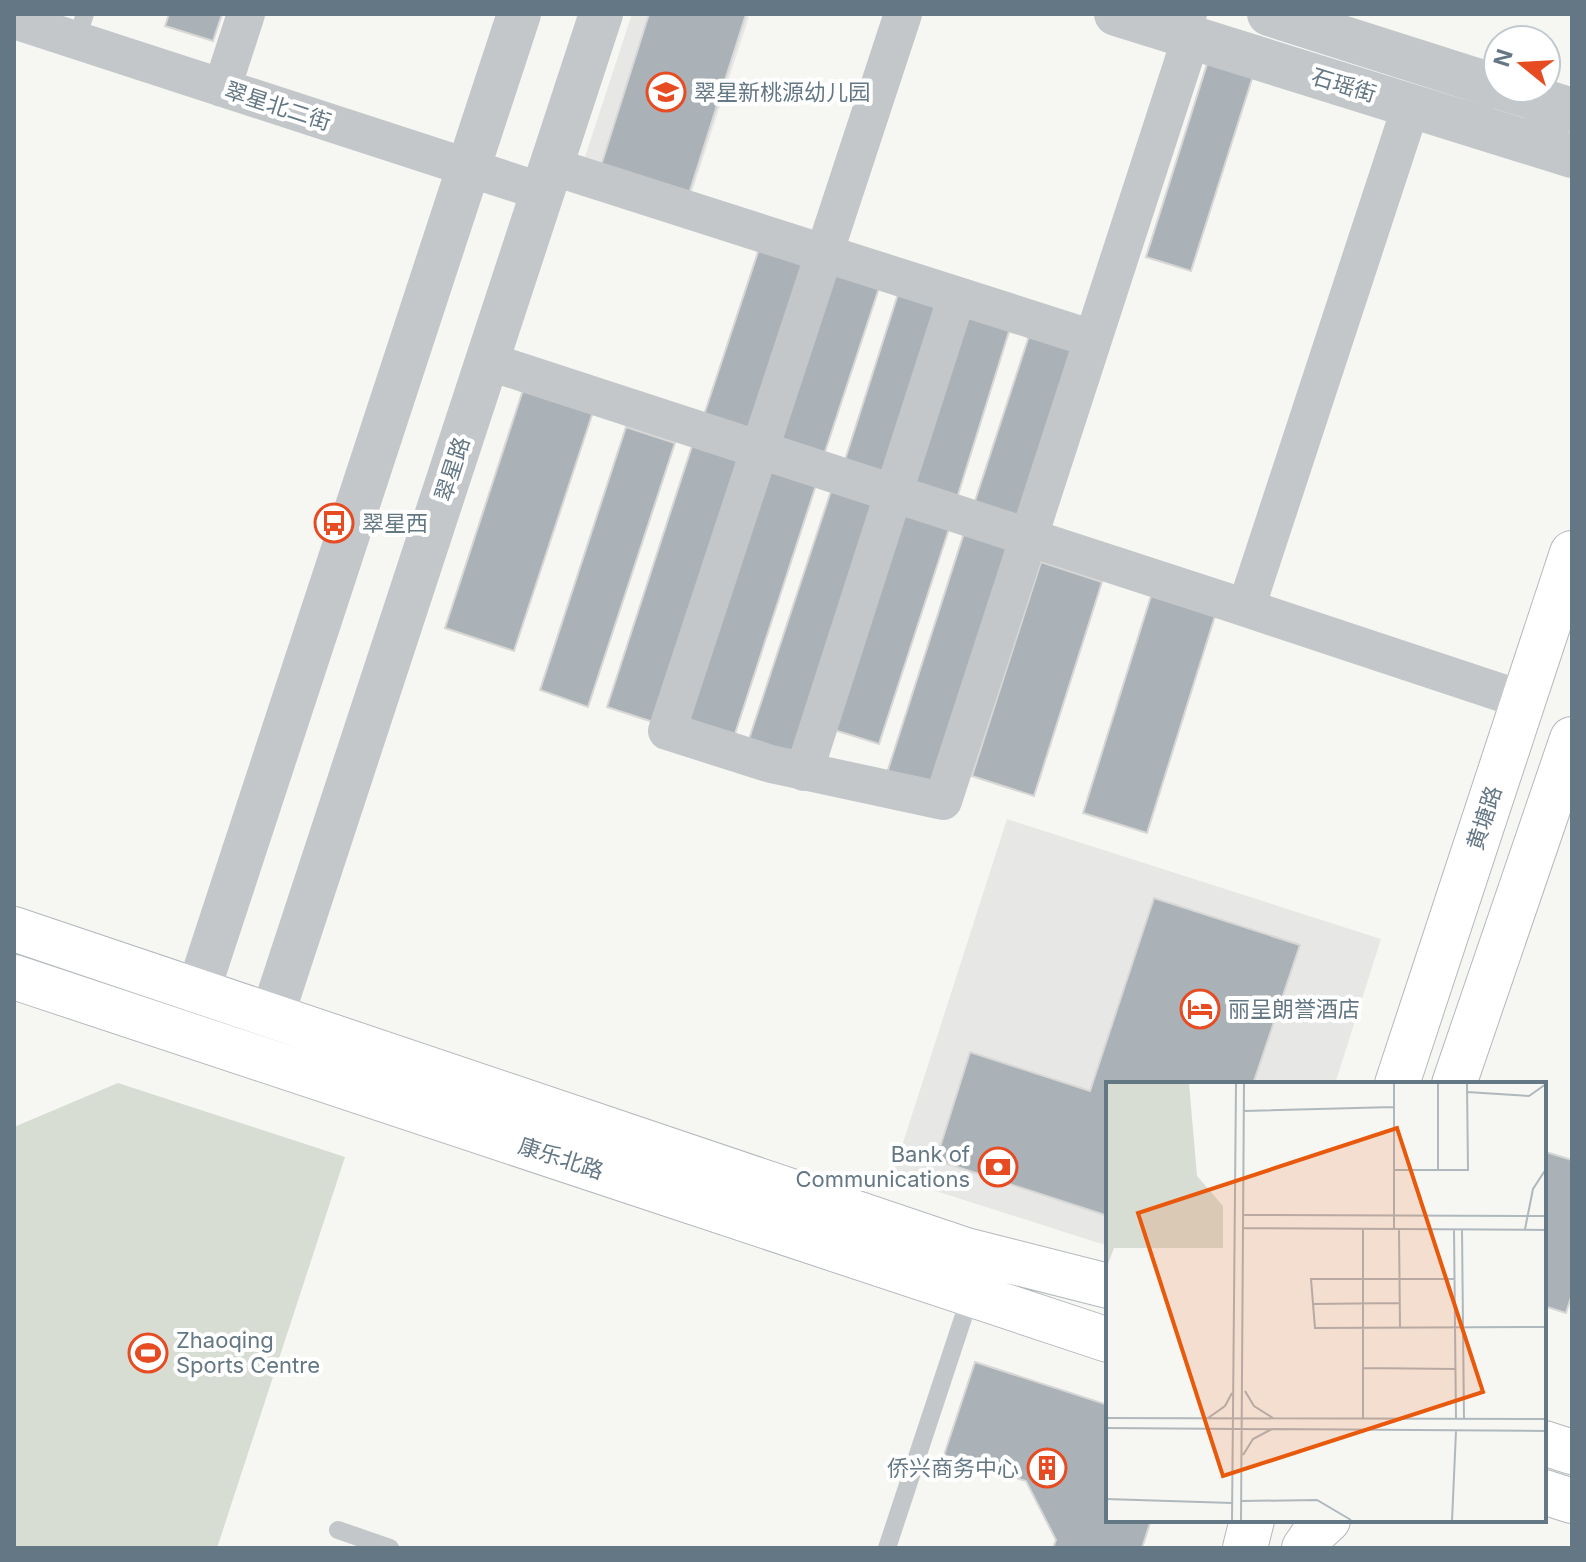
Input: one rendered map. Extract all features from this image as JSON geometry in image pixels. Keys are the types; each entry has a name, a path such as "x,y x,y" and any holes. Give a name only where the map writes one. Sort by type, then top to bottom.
{"main road":[{"name":"黄塘路","path":"1398,1082 1572,553"},
{"path":"1455,1082 1572,739"},
{"name":"康乐北路","path":"14,929 272,1016 574,1140 971,1294 1106,1340"},
{"name":"康乐北路","path":"14,977 574,1140 966,1250 1106,1285"},
{"path":"1546,1444 1572,1452"},
{"path":"1546,1493 1572,1501"},
{"path":"1236,1522 1244,1548"},
{"path":"1244,1548 1251,1522"},
{"path":"1296,1548 1305,1522"},
{"path":"1304,1548 1326,1522"}],"street":[{"path":"222,88 246,14"},
{"path":"198,991 519,14"},
{"name":"翠星路","path":"272,1016 601,14"},
{"path":"903,14 667,731 771,764 943,801 1186,53 1184,24"},
{"name":"石瑶街","path":"1116,14 1184,24 1411,106 1572,156"},
{"name":"石瑶街","path":"1269,14 1482,81"},
{"name":"翠星北二街","path":"14,20 80,27 222,88 468,168 547,179 824,253 1093,339"},
{"path":"1246,608 1411,106"},
{"path":"804,772 957,296"},
{"path":"487,361 1523,700"}],"lane":[{"path":"887,1548 971,1294"},
{"path":"338,1530 390,1548"}],"shaded area":[{"name":"翠星新桃源幼儿园","path":"632,14 741,14 749,17 689,201 582,166"},
{"path":"1007,819 1381,939 1336,1082 1106,1082 1106,1245 892,1177"},
{"name":"Zhaoqing Sports Centre","path":"118,1083 345,1157 217,1548 14,1548 14,1127"}],"building":[{"path":"169,14 222,14 213,41 165,26"},
{"name":"翠星新桃源幼儿园","path":"649,14 746,14 687,200 599,172"},
{"path":"1208,61 1253,76 1191,271 1146,257"},
{"path":"762,240 811,257 752,434 703,418"},
{"path":"830,265 881,282 823,458 772,442"},
{"path":"900,288 948,303 892,478 844,463"},
{"path":"965,307 1012,322 957,498 909,483"},
{"path":"1032,327 1084,344 1024,524 973,507"},
{"path":"524,387 594,409 514,651 445,628"},
{"path":"626,427 675,443 588,707 540,690"},
{"path":"693,443 742,460 656,723 607,707"},
{"path":"769,466 817,482 731,746 682,730"},
{"path":"833,485 882,501 796,765 746,748"},
{"path":"898,512 949,529 879,744 828,728"},
{"path":"964,533 1017,549 938,796 885,779"},
{"path":"1041,562 1102,582 1034,796 972,776"},
{"path":"1151,596 1215,616 1147,833 1083,813"},
{"path":"1154,898 1300,945 1254,1082 1106,1082 1106,1215 936,1160 970,1052 1090,1091"},
{"path":"1546,1152 1572,1160 1572,1294 1566,1313 1546,1307"},
{"name":"侨兴商务中心","path":"975,1362 1105,1404 1106,1522 1150,1522 1142,1548 1053,1548 1056,1540 1026,1481 944,1455"}],"place":[{"name":"翠星新桃源幼儿园","path":"666,92"},
{"name":"翠星西","path":"334,523"},
{"name":"丽呈朗誉酒店","path":"1200,1009"},
{"name":"Bank of Communications","path":"998,1167"},
{"name":"Zhaoqing Sports Centre","path":"148,1353"},
{"name":"侨兴商务中心","path":"1047,1468"}]}
